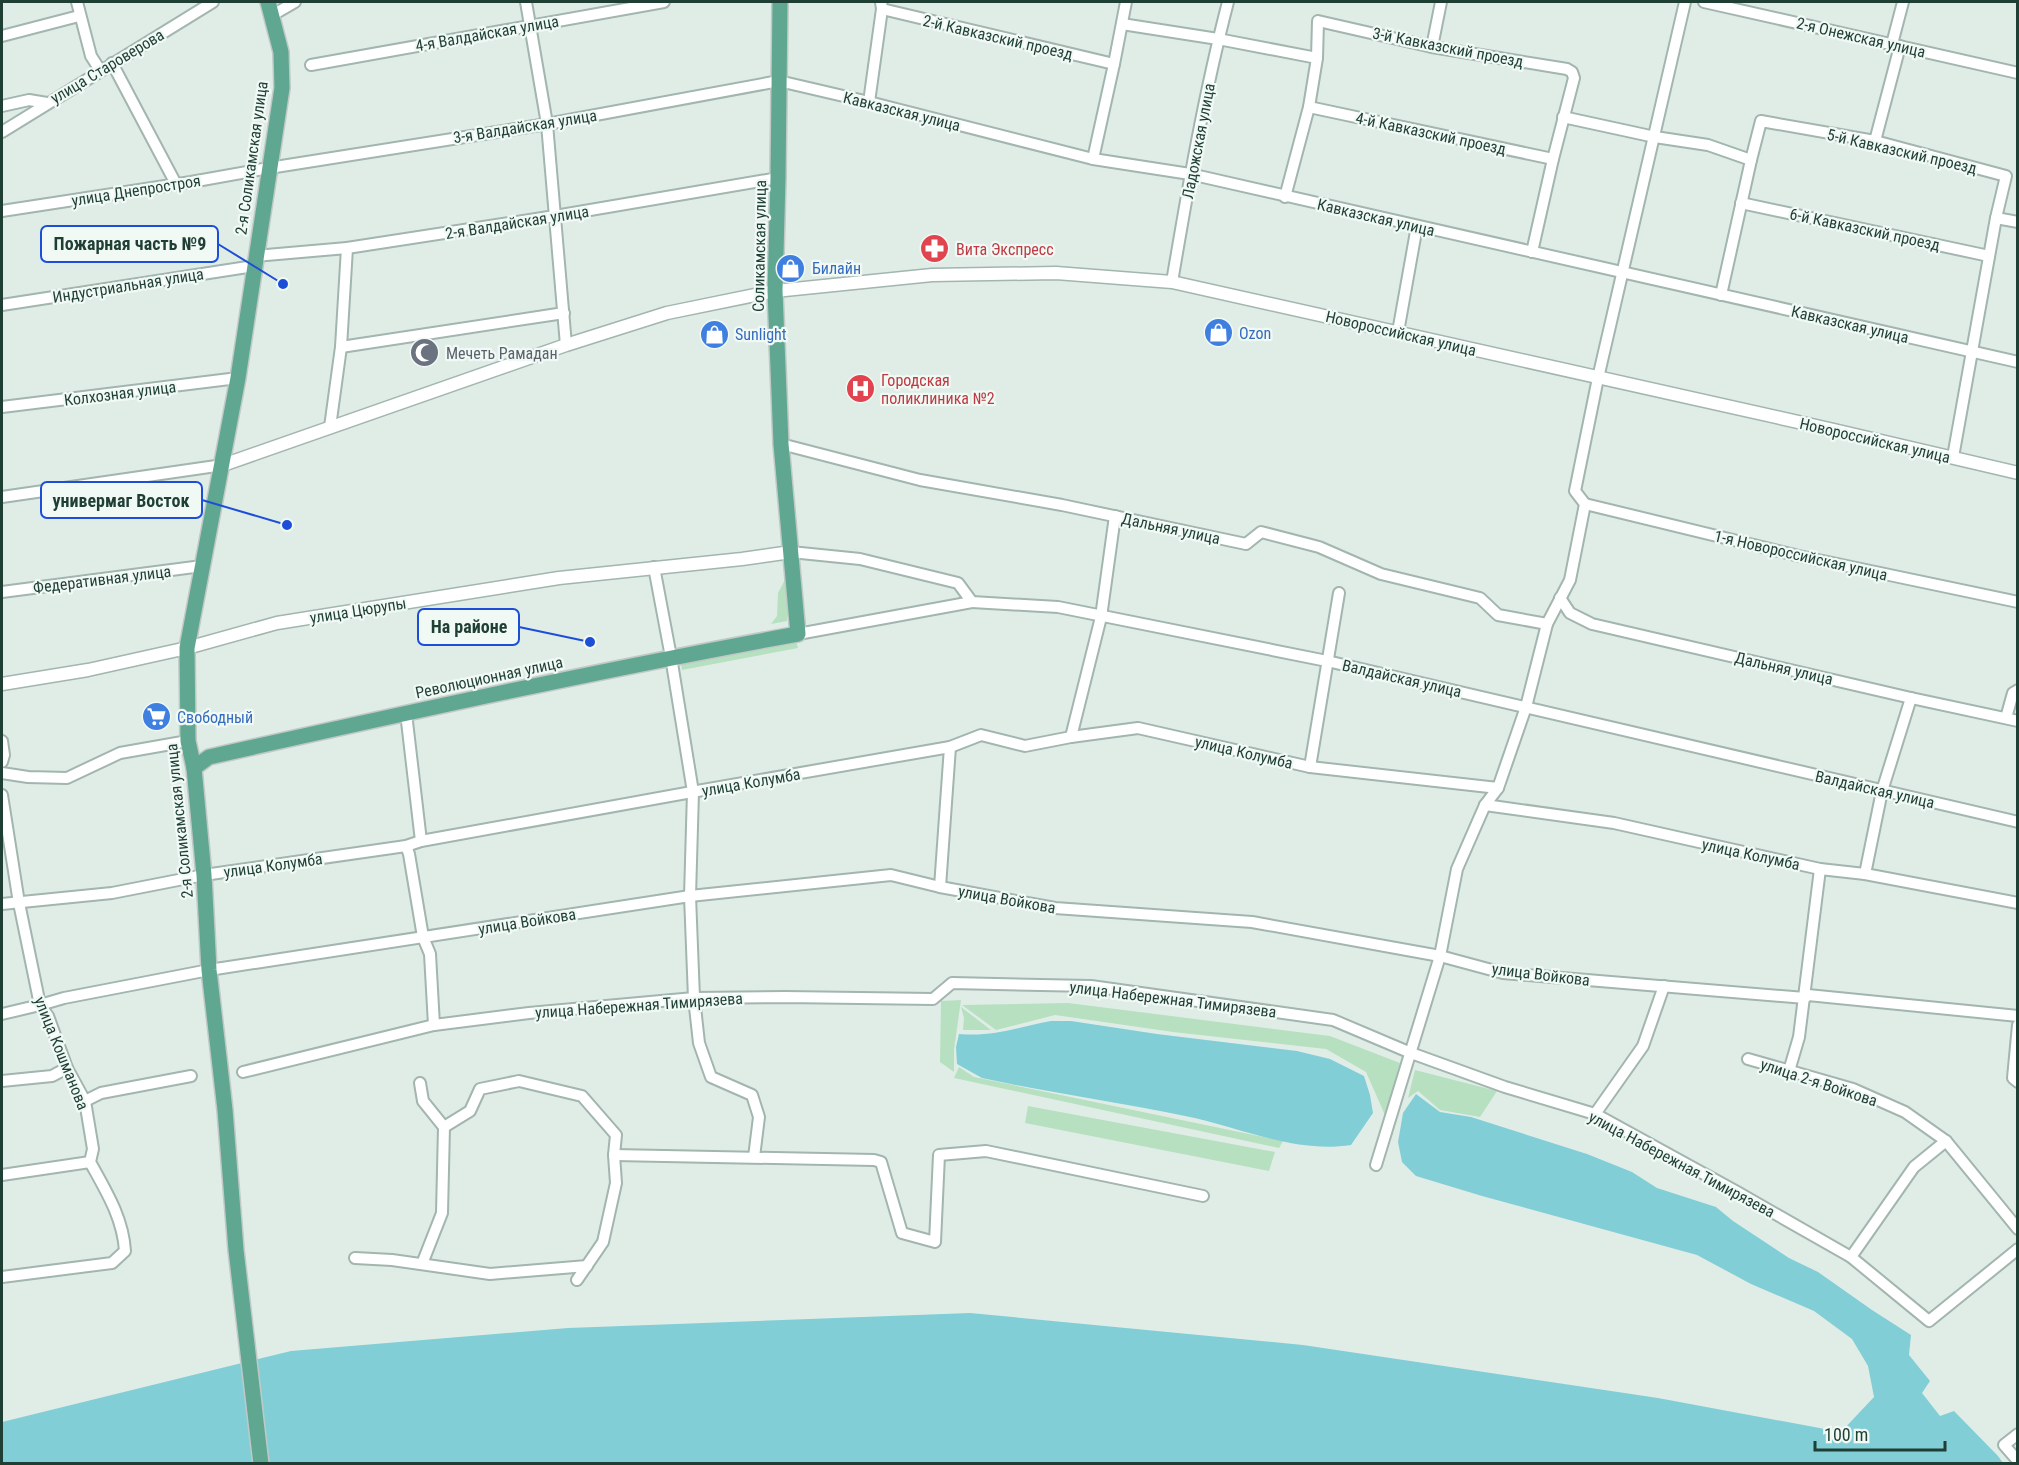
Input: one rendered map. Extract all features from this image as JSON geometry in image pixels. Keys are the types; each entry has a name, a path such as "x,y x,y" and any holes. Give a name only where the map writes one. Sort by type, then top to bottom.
{"main road":[{"name":"Соликамская улица","path":"780,2 775,291 780,444 798,634"},
{"name":"2-я Соликамская улица","path":"261,1464 236,1250 225,1110 209,970 204,875 194,768 188,741 187,648 238,378 282,88 281,52 270,9"},
{"name":"Революционная улица","path":"194,768 209,757 406,713 672,657 798,634"}],"street":[{"path":"77,2 79,16 92,56 100,70"},
{"name":"улица Староверова","path":"2,132 213,2"},
{"path":"270,9 295,2"},
{"path":"526,2 547,124 566,345"},
{"name":"4-я Валдайская улица","path":"311,65 664,2"},
{"path":"1093,159 1126,2"},
{"name":"Ладожская улица","path":"1172,282 1190,174 1228,2"},
{"path":"1432,47 1441,2"},
{"path":"1376,1165 1440,956 1457,869 1485,805 1498,788 1526,707 1547,624 1570,580 1586,504 1575,491 1598,378 1685,2"},
{"name":"2-я Онежская улица","path":"1704,2 2018,73"},
{"path":"1875,141 1904,2"},
{"path":"869,102 881,5"},
{"name":"2-й Кавказский проезд","path":"881,5 1114,64"},
{"path":"2,36 79,16"},
{"name":"3-й Кавказский проезд","path":"1285,197 1309,107 1317,58 1318,21 1432,47 1567,69 1572,72 1574,78 1532,252"},
{"path":"1122,24 1317,58"},
{"path":"112,63 176,184"},
{"name":"Кавказская улица","path":"779,81 1093,159 1190,174 2018,362"},
{"name":"3-я Валдайская улица","path":"269,168 547,124 779,81"},
{"path":"2,106 29,100 47,103"},
{"name":"4-й Кавказский проезд","path":"1309,107 1553,159"},
{"path":"1563,117 1655,137 1708,145 1750,159"},
{"name":"5-й Кавказский проезд","path":"1721,295 1750,159 1761,121 1875,141 2006,176 1996,218 1953,457"},
{"name":"улица Днепростроя","path":"2,211 269,168"},
{"name":"2-я Валдайская улица","path":"254,261 555,216 778,178"},
{"name":"6-й Кавказский проезд","path":"1741,202 1989,256"},
{"path":"1996,218 2018,222"},
{"path":"1398,332 1417,226"},
{"path":"330,427 341,347 347,248"},
{"name":"Индустриальная улица","path":"2,305 254,261"},
{"name":"Новороссийская улица","path":"223,465 566,345 667,313 775,291 944,275 1056,273 1172,282 2018,473"},
{"path":"341,347 564,313"},
{"name":"Колхозная улица","path":"2,407 238,378"},
{"name":"Дальняя улица","path":"780,444 920,480 1062,505 1246,544 1261,532 1319,547 1381,574 1480,598 1498,615 1547,624"},
{"path":"2,497 223,465"},
{"name":"1-я Новороссийская улица","path":"1586,504 1799,556 2018,602"},
{"path":"1071,737 1101,616 1115,516"},
{"path":"791,552 860,559 958,583 972,602"},
{"name":"улица Цюрупы","path":"2,684 88,670 187,648 277,623 559,578 791,552"},
{"name":"Федеративная улица","path":"2,592 202,566"},
{"path":"654,567 672,657 693,792 690,896 694,998 699,1043 711,1077 752,1095 759,1118 754,1156"},
{"path":"1310,766 1339,593"},
{"name":"Дальняя улица","path":"1560,598 1570,613 1592,624 2018,721"},
{"name":"Валдайская улица","path":"972,602 1058,607 1328,661 2018,822"},
{"name":"Революционная улица","path":"798,634 972,602"},
{"path":"2006,718 2013,693 2018,690"},
{"path":"1864,874 1882,791 1911,698"},
{"path":"406,713 421,841"},
{"name":"улица Колумба","path":"2,904 112,893 204,875 406,846 421,841 950,747 981,735 1025,746 1138,728 1310,766 1498,788"},
{"path":"2,741 4,755 2,762"},
{"path":"2,773 28,777 68,778 120,753 188,741"},
{"path":"939,887 950,747"},
{"name":"улица Кошманова","path":"2,795 19,903 40,1005 48,1016 67,1068 85,1101 93,1149 90,1162 113,1204 124,1234 124,1251 112,1263 2,1277"},
{"name":"улица Колумба","path":"1485,805 1614,823 1820,869 1864,874 2018,903"},
{"path":"406,846 423,937 430,954 434,1025"},
{"path":"1789,1071 1799,1036 1805,998 1820,869"},
{"name":"улица Войкова","path":"2,1014 64,998 209,970 690,896 891,875 939,887 1055,908 1252,922 1440,956 1503,973 1805,998 1808,995 2018,1016"},
{"name":"улица Набережная Тимирязева","path":"243,1072 434,1025 530,1013 694,998 933,999 952,983 1091,986 1333,1020 1411,1053 1505,1087 1595,1114 1851,1257 1929,1321 2018,1250"},
{"path":"1595,1114 1643,1046 1664,986"},
{"path":"2018,1025 2013,1078 2018,1082"},
{"name":"улица 2-я Войкова","path":"1748,1059 1852,1089 1905,1112 1946,1141 2018,1229"},
{"path":"2,1081 52,1076 67,1068"},
{"path":"85,1101 101,1094 191,1076"},
{"path":"444,1127 470,1111 480,1089 519,1081 582,1096 616,1135 614,1155 616,1183 603,1242 577,1280"},
{"path":"420,1083 423,1101 444,1127 442,1213 422,1264"},
{"path":"1851,1257 1914,1167 1946,1141"},
{"path":"614,1155 754,1156 881,1162 902,1233 934,1242 939,1155 986,1151 1203,1196"},
{"path":"2,1175 90,1162"},
{"path":"355,1258 392,1260 490,1274 587,1266"},
{"path":"2018,1434 2004,1445 2018,1461"}],"green space":[{"path":"788,574 787,621 771,624 777,616 778,593"},
{"path":"796,640 798,648 682,670 681,663"},
{"path":"961,1000 954,1050 954,1072 940,1062 941,1001"},
{"path":"1068,1003 1330,1036 1400,1063 1385,1115 1366,1072 1326,1049 1173,1032 1055,1015 996,1030 962,1005"},
{"path":"961,1007 991,1030 963,1030 964,1018"},
{"path":"959,1067 974,1077 1283,1141 1279,1148 954,1078"},
{"path":"1415,1070 1497,1091 1480,1117 1440,1110 1418,1091 1408,1098"},
{"path":"1028,1106 1275,1152 1269,1171 1025,1123"}],"water":[{"path":"1051,1021 1071,1021 1297,1051 1330,1059 1364,1076 1373,1113 1351,1145 1309,1146 1288,1143 1185,1116 982,1078 957,1064 956,1047 959,1034 995,1033"},
{"path":"1416,1094 1440,1112 1471,1117 1587,1154 1632,1172 1657,1188 1716,1207 1789,1258 1818,1272 1911,1335 1909,1355 1930,1381 1922,1393 1940,1416 1954,1411 2003,1463 2,1464 2,1422 291,1351 568,1328 970,1313 1303,1345 1658,1398 1841,1432 1874,1397 1868,1366 1852,1339 1814,1311 1751,1284 1697,1255 1416,1176 1402,1162 1398,1142 1403,1113"}],"place":[{"name":"Вита Экспресс","path":"935,249"},
{"name":"Билайн","path":"791,268"},
{"name":"Пожарная часть №9","path":"283,284"},
{"name":"Ozon","path":"1218,333"},
{"name":"Sunlight","path":"714,334"},
{"name":"Мечеть Рамадан","path":"425,353"},
{"name":"Городская поликлиника №2","path":"860,389"},
{"name":"универмаг Восток","path":"287,525"},
{"name":"На районе","path":"590,642"},
{"name":"Свободный","path":"156,717"}]}
